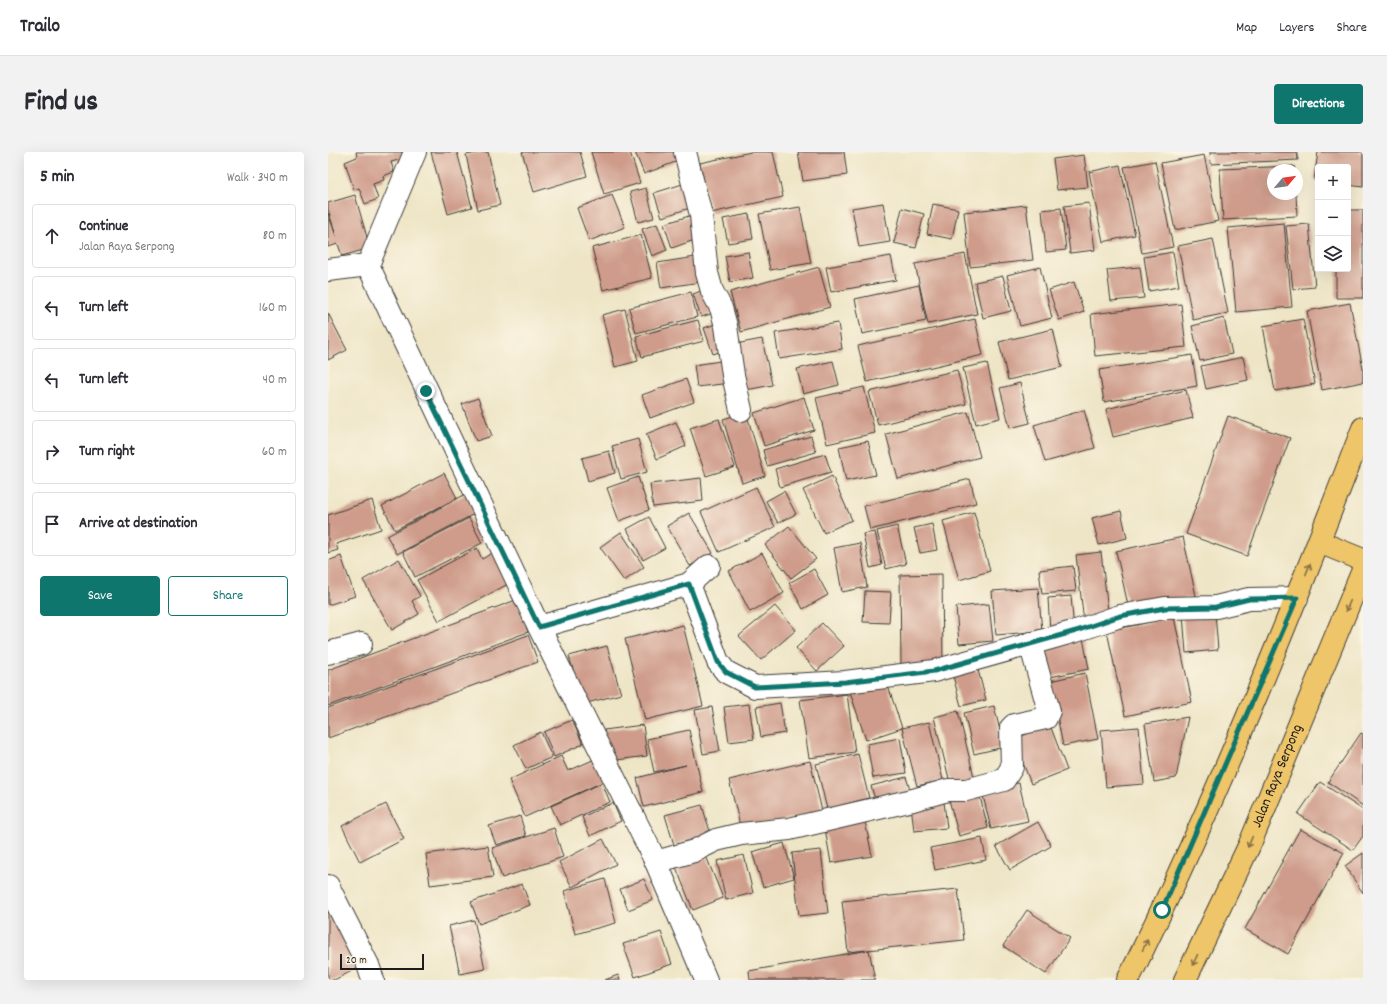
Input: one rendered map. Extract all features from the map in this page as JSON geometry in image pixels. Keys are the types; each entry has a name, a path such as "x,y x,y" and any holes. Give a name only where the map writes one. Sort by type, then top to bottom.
{"main road":[{"path":"1128,980 1162,910 1297,598 1363,428"},
{"path":"1318,542 1363,560"},
{"name":"Jalan Raya Serpong","path":"1185,980 1249,846 1363,570"}],"street":[{"path":"415,152 368,265 539,627 656,862 706,980"},
{"path":"685,152 701,215 707,273 712,291 721,308 726,326 733,375 741,410"},
{"path":"328,270 368,265"},
{"path":"539,627 689,584 709,566"},
{"path":"689,584 718,662 726,672 755,687 845,682 934,671 1076,631 1120,616 1165,608 1216,607 1249,599 1297,598"},
{"path":"656,862 694,851 716,840 741,834 789,829 913,800 948,790 966,790 1004,780 1012,767 1011,728 1014,725 1046,718 1049,711 1030,643"},
{"path":"328,654 361,644"},
{"path":"328,886 368,965 373,980"}],"building":[{"path":"356,152 404,152 406,158 391,162 394,172 383,176 384,180 373,184 378,199 365,204 359,188 354,190 345,162 357,157"},
{"path":"431,152 457,152 472,207 448,214"},
{"path":"488,152 500,205 478,210 466,155"},
{"path":"522,152 580,152 587,176 534,192"},
{"path":"591,152 630,152 640,183 604,194"},
{"path":"635,152 681,152 683,159 644,174"},
{"path":"751,152 773,152 783,197 711,213 700,163"},
{"path":"798,152 844,152 847,175 803,181"},
{"path":"1210,152 1297,152 1298,160 1211,164"},
{"path":"1318,152 1363,152 1363,187 1351,185 1351,164 1316,164"},
{"path":"1084,155 1088,187 1057,190 1053,159"},
{"path":"1204,155 1218,221 1175,230 1161,163"},
{"path":"1155,161 1173,247 1142,253 1124,167"},
{"path":"1120,165 1135,235 1103,242 1089,172"},
{"path":"1267,167 1267,200 1296,200 1297,216 1223,220 1220,169"},
{"path":"689,182 696,206 662,217 654,193"},
{"path":"646,188 654,218 638,222 630,192"},
{"path":"355,195 370,248 342,256 338,244 328,247 328,213 336,236 328,209 328,203"},
{"path":"612,195 625,227 589,241 577,208"},
{"path":"883,203 890,242 859,247 852,208"},
{"path":"1089,203 1095,250 1070,253 1064,206"},
{"path":"933,204 958,209 952,239 927,234"},
{"path":"1026,205 1033,260 970,267 964,212"},
{"path":"800,207 811,263 770,270 759,214"},
{"path":"902,208 924,214 916,248 894,243"},
{"path":"1061,208 1066,250 1046,252 1042,210"},
{"path":"1351,210 1363,210 1363,298 1336,298 1336,272 1351,272"},
{"path":"749,214 753,239 728,243 723,219"},
{"path":"692,215 700,238 672,248 664,224"},
{"path":"1284,223 1292,307 1236,312 1228,228"},
{"path":"657,224 667,250 652,256 642,229"},
{"path":"1309,224 1315,287 1293,289 1286,226"},
{"path":"641,235 652,278 603,290 592,248"},
{"path":"1213,239 1228,313 1193,320 1178,246"},
{"path":"748,252 753,278 730,282 725,256"},
{"path":"1173,252 1179,286 1149,291 1144,257"},
{"path":"965,254 977,314 928,324 915,264"},
{"path":"702,256 707,281 661,288 657,263"},
{"path":"891,256 896,280 831,292 826,267"},
{"path":"819,267 830,307 741,332 730,292"},
{"path":"1040,267 1052,318 1020,326 1007,275"},
{"path":"1140,267 1144,298 1111,301 1107,270"},
{"path":"1003,276 1011,311 983,318 975,282"},
{"path":"1074,282 1084,312 1059,320 1049,290"},
{"path":"919,285 926,321 862,334 855,299"},
{"path":"709,288 717,312 701,317 693,294"},
{"path":"691,292 697,317 636,333 629,308"},
{"path":"1350,303 1363,369 1363,382 1322,390 1307,311"},
{"path":"1181,304 1186,347 1095,356 1091,314"},
{"path":"625,309 638,361 615,367 602,315"},
{"path":"328,313 347,350 328,360"},
{"path":"1224,318 1232,354 1200,361 1192,326"},
{"path":"975,319 983,355 867,382 858,346"},
{"path":"1303,319 1315,384 1275,391 1263,326"},
{"path":"698,320 704,341 642,357 636,336"},
{"path":"719,323 728,349 713,354 704,328"},
{"path":"838,323 842,349 779,359 775,333"},
{"path":"1053,329 1062,367 1008,380 999,342"},
{"path":"762,339 772,385 746,390 736,344"},
{"path":"1192,355 1197,386 1104,402 1099,370"},
{"path":"1243,357 1248,380 1206,389 1201,366"},
{"path":"727,360 730,383 697,387 694,365"},
{"path":"833,361 839,385 803,394 797,369"},
{"path":"987,363 1000,418 976,424 963,368"},
{"path":"957,370 966,404 878,425 869,392"},
{"path":"686,379 694,402 650,418 642,395"},
{"path":"1020,383 1030,423 1010,428 1000,388"},
{"path":"864,387 875,433 827,444 816,398"},
{"path":"1186,390 1193,418 1113,437 1106,409"},
{"path":"804,397 814,430 764,446 754,413"},
{"path":"478,398 492,436 476,441 462,404"},
{"path":"1084,410 1095,448 1045,462 1034,425"},
{"path":"746,412 765,476 742,483 723,419"},
{"path":"968,412 980,457 898,479 886,434"},
{"path":"1228,416 1290,438 1247,556 1186,534"},
{"path":"719,419 735,467 706,476 690,428"},
{"path":"676,422 686,446 657,459 646,434"},
{"path":"811,436 816,452 767,466 763,450"},
{"path":"638,439 647,472 621,479 612,446"},
{"path":"868,441 876,475 846,481 839,447"},
{"path":"609,451 615,473 588,481 582,458"},
{"path":"825,454 831,472 780,487 775,469"},
{"path":"444,473 457,498 395,530 382,506"},
{"path":"832,476 852,520 824,533 803,490"},
{"path":"638,477 649,510 619,521 607,488"},
{"path":"701,478 703,501 653,507 650,484"},
{"path":"970,479 976,503 870,530 864,506"},
{"path":"756,487 775,527 719,552 701,512"},
{"path":"784,491 796,514 778,523 766,501"},
{"path":"466,494 476,513 397,554 387,536"},
{"path":"372,500 381,529 336,544 338,550 328,553 328,515"},
{"path":"1121,511 1127,538 1099,545 1092,518"},
{"path":"974,512 990,571 959,580 943,521"},
{"path":"689,513 713,553 690,566 667,526"},
{"path":"649,517 665,548 643,560 627,529"},
{"path":"469,518 482,543 415,577 403,552"},
{"path":"932,524 937,550 920,553 914,528"},
{"path":"789,526 816,559 791,578 765,545"},
{"path":"897,526 906,564 886,569 877,531"},
{"path":"621,532 644,567 624,581 600,547"},
{"path":"875,532 882,565 870,568 863,534"},
{"path":"1183,537 1196,596 1129,610 1116,551"},
{"path":"860,543 867,587 842,592 834,548"},
{"path":"477,548 482,559 494,552 510,583 439,621 417,580"},
{"path":"1101,552 1109,619 1084,622 1076,555"},
{"path":"762,553 784,593 750,612 729,571"},
{"path":"341,556 355,596 328,605 328,561"},
{"path":"399,559 420,596 412,601 419,614 392,630 363,580"},
{"path":"1073,566 1076,591 1042,594 1039,570"},
{"path":"814,569 828,595 803,609 789,583"},
{"path":"942,574 943,665 901,666 900,575"},
{"path":"1038,588 1042,631 996,635 992,591"},
{"path":"865,591 891,592 889,623 863,622"},
{"path":"1071,596 1074,630 1050,631 1048,598"},
{"path":"516,600 528,632 328,706 328,670"},
{"path":"989,604 993,641 959,644 956,607"},
{"path":"775,606 796,630 761,660 739,636"},
{"path":"1215,613 1218,650 1186,653 1183,615"},
{"path":"1174,617 1192,702 1125,716 1107,631"},
{"path":"822,623 844,646 817,671 796,648"},
{"path":"683,625 703,706 645,720 625,639"},
{"path":"528,635 538,662 328,738 328,708"},
{"path":"1083,638 1089,669 1045,678 1038,646"},
{"path":"607,646 621,694 583,704 569,656"},
{"path":"978,670 986,700 961,706 953,676"},
{"path":"1085,673 1098,739 1063,746 1050,681"},
{"path":"886,680 902,728 866,740 850,692"},
{"path":"847,694 855,752 809,758 800,700"},
{"path":"780,703 785,733 761,737 756,707"},
{"path":"749,704 754,739 729,742 724,707"},
{"path":"994,706 1004,747 974,754 964,713"},
{"path":"712,707 720,751 703,754 695,710"},
{"path":"958,711 975,781 951,787 934,717"},
{"path":"1188,717 1176,778 1154,782 1145,724"},
{"path":"572,720 583,744 554,757 544,732"},
{"path":"929,722 943,780 917,786 902,728"},
{"path":"643,725 647,756 609,761 604,730"},
{"path":"1050,725 1067,770 1031,784 1014,739"},
{"path":"1139,727 1144,784 1106,787 1101,730"},
{"path":"689,730 703,792 644,807 637,778 686,765 654,772 647,739"},
{"path":"541,732 552,757 526,769 514,745"},
{"path":"1361,733 1363,734 1363,806 1328,782"},
{"path":"900,738 906,773 873,778 867,744"},
{"path":"858,754 869,798 827,809 816,764"},
{"path":"561,756 568,771 595,759 605,781 525,817 509,780"},
{"path":"810,761 822,811 741,830 729,780"},
{"path":"906,777 912,796 877,806 871,786"},
{"path":"1320,782 1363,810 1363,836 1353,850 1298,814"},
{"path":"602,783 610,802 560,825 551,806"},
{"path":"1019,783 1028,821 991,829 982,791"},
{"path":"979,793 988,828 959,836 949,800"},
{"path":"944,802 947,828 914,831 911,805"},
{"path":"613,803 621,821 590,836 582,817"},
{"path":"386,804 404,839 360,862 342,826"},
{"path":"702,805 711,835 674,845 665,815"},
{"path":"520,816 526,836 496,845 489,826"},
{"path":"864,816 872,856 831,863 824,823"},
{"path":"1038,822 1051,846 1010,870 996,846"},
{"path":"554,828 563,857 502,878 492,848"},
{"path":"1300,829 1344,853 1288,954 1245,929"},
{"path":"982,838 986,860 935,870 930,848"},
{"path":"603,839 616,864 572,887 559,862"},
{"path":"784,843 794,878 763,887 752,852"},
{"path":"488,846 493,877 430,885 426,854"},
{"path":"821,850 828,913 799,916 792,853"},
{"path":"704,851 723,898 693,910 674,862"},
{"path":"1363,853 1363,893 1345,866"},
{"path":"744,855 753,893 726,900 717,861"},
{"path":"605,879 616,923 575,934 564,891"},
{"path":"644,879 653,900 628,910 620,889"},
{"path":"522,884 530,905 479,924 471,902"},
{"path":"958,889 964,940 848,952 842,901"},
{"path":"328,907 358,968 334,980 328,980"},
{"path":"1027,910 1070,938 1046,974 1003,946"},
{"path":"474,920 485,969 460,974 449,926"},
{"path":"661,932 672,964 635,977 623,944"},
{"path":"869,950 875,980 750,980 749,971"},
{"path":"618,975 620,980 605,980"}],"route":[{"path":"426,391 539,627 689,584 718,662 726,672 755,687 845,682 934,671 1076,631 1084,627 1106,622 1120,616 1165,608 1216,607 1249,599 1297,598 1162,910"}]}
